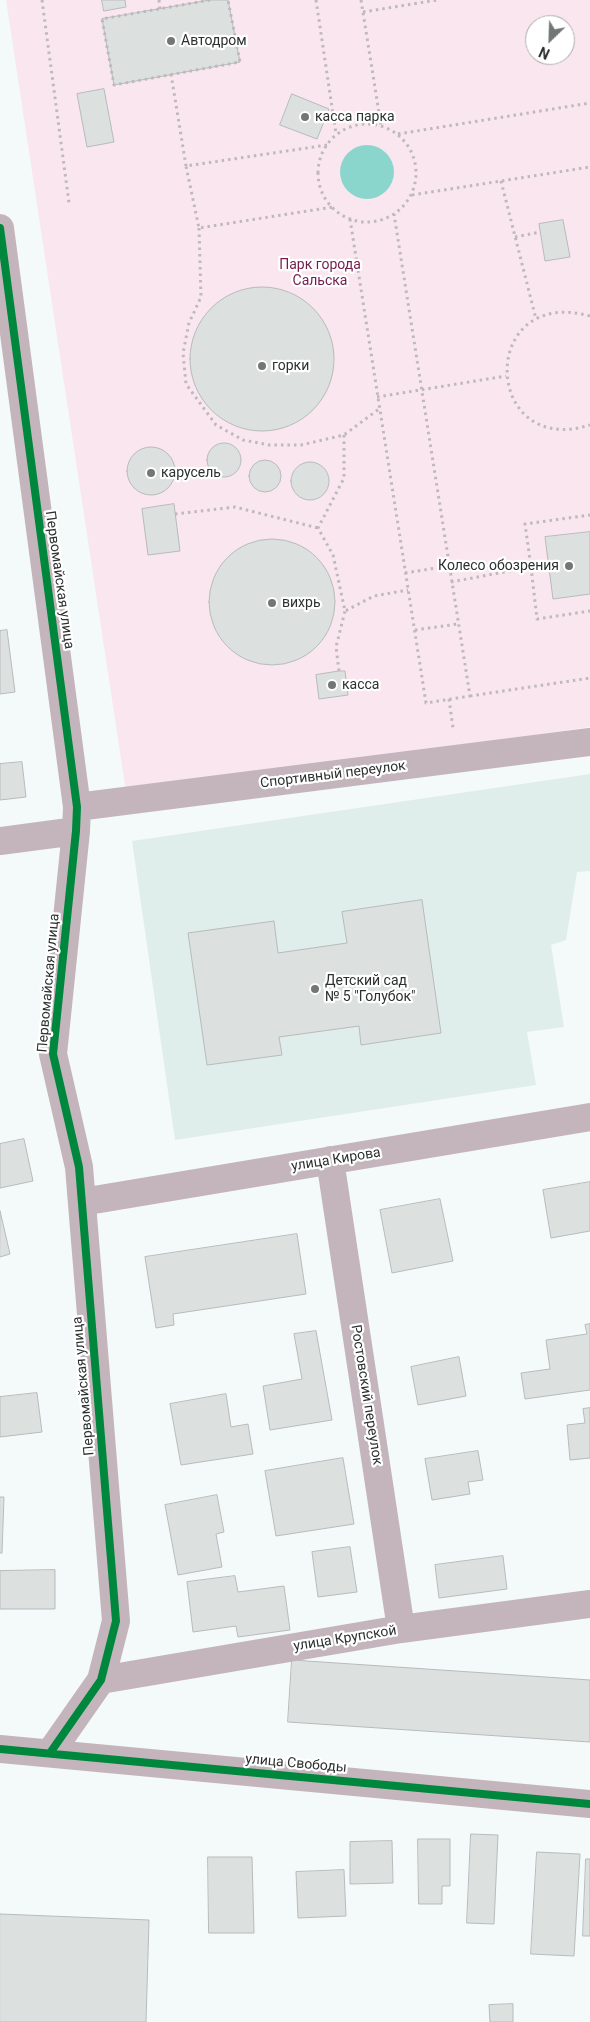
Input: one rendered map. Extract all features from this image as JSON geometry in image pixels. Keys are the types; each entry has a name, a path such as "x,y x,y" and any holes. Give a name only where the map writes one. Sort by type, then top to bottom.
{"street":[{"name":"Первомайская улица","path":"0,228 76,819 53,1054 79,1167 116,1622 101,1680 50,1753"},
{"name":"Спортивный переулок","path":"0,841 76,819 590,742"},
{"name":"улица Кирова","path":"82,1202 590,1117"},
{"name":"Ростовский переулок","path":"330,1160 401,1629"},
{"name":"улица Крупской","path":"101,1680 401,1629 590,1604"},
{"name":"улица Свободы","path":"0,1749 590,1804"}],"path":[{"path":"42,0 69,203"},
{"path":"159,0 160,9"},
{"path":"210,0 102,19 114,85 240,62 228,0"},
{"path":"316,0 336,134"},
{"path":"361,0 380,125"},
{"path":"363,12 434,0"},
{"path":"171,74 186,166 200,228 201,297 188,323 184,345 186,384 216,425 243,440 270,445 301,444 344,435 379,409"},
{"path":"398,134 590,103"},
{"path":"362,123 380,125 398,134 407,144 415,159 417,176 411,195 403,207 394,214 372,222 355,221 339,214 327,202 319,186 318,169 322,153 336,134 345,128 362,123"},
{"path":"186,166 327,145"},
{"path":"411,195 590,167"},
{"path":"501,181 536,319"},
{"path":"200,228 332,207"},
{"path":"394,214 470,696"},
{"path":"350,219 426,702 590,678"},
{"path":"515,237 540,232"},
{"path":"590,316 573,311 554,312 536,319 522,330 512,343 507,359 506,376 511,394 521,410 535,422 553,429 572,430 590,425"},
{"path":"377,396 506,376"},
{"path":"318,528 344,478 344,435"},
{"path":"175,514 235,507 318,528 334,555 345,611 336,647 339,671"},
{"path":"590,515 525,524 537,619 590,612"},
{"path":"406,574 448,566"},
{"path":"451,582 531,568"},
{"path":"345,611 374,596 408,590"},
{"path":"415,630 458,624"}],"shaded area":[{"path":"590,774 590,871 577,872 566,940 551,945 564,1027 527,1032 536,1085 175,1140 132,841"}],"green space":[{"name":"Парк города Сальска","path":"6,0 590,0 590,727 126,792"}],"water":[{"path":"367,145 377,147 386,153 392,162 394,172 392,182 386,191 377,197 367,199 357,197 348,191 342,182 340,172 342,162 348,153 357,147"}],"building":[{"path":"102,0 125,0 126,7 104,11"},
{"name":"Автодром","path":"210,0 228,0 240,62 114,85 102,19"},
{"path":"104,89 114,142 87,147 77,94"},
{"name":"касса парка","path":"292,94 329,109 317,139 280,125"},
{"path":"563,220 570,257 545,261 539,224"},
{"name":"горки","path":"262,287 290,292 313,308 329,331 334,359 329,387 313,410 290,426 262,431 234,426 211,410 195,387 190,359 195,331 211,308 234,292"},
{"path":"224,443 236,448 241,460 236,472 224,477 212,472 207,460 212,448"},
{"name":"карусель","path":"146,447 156,447 168,454 175,466 175,476 168,488 156,495 146,495 138,491 131,484 127,476 127,466 131,458 138,451"},
{"path":"265,460 271,461 276,465 280,470 280,482 276,487 271,491 265,492 259,491 254,487 250,482 249,476 250,470 254,465 259,461"},
{"path":"310,462 323,468 329,481 323,494 310,500 297,494 291,481 297,468"},
{"path":"174,504 180,551 148,555 142,509"},
{"name":"Колесо обозрения","path":"590,532 590,594 553,599 545,537"},
{"name":"вихрь","path":"272,539 296,544 317,557 330,578 335,602 330,626 317,647 296,660 272,665 248,660 227,647 214,626 209,602 214,578 227,557 248,544"},
{"path":"7,630 15,692 0,694 0,631"},
{"name":"касса","path":"345,671 348,695 319,699 316,675"},
{"path":"22,762 26,797 0,800 0,764"},
{"name":"Детский сад № 5 \"Голубок\"","path":"422,900 441,1033 361,1045 359,1026 279,1037 282,1055 207,1065 188,933 274,921 278,953 347,943 342,912"},
{"path":"24,1139 33,1181 0,1188 0,1144"},
{"path":"590,1182 590,1231 551,1238 543,1190"},
{"path":"440,1199 453,1261 392,1273 380,1210"},
{"path":"0,1211 10,1254 0,1257"},
{"path":"297,1234 306,1294 173,1314 174,1325 156,1328 145,1257"},
{"path":"590,1324 590,1390 525,1399 521,1373 550,1369 546,1340 587,1334 585,1325"},
{"path":"316,1331 332,1420 270,1430 263,1386 302,1379 294,1334"},
{"path":"459,1357 466,1396 418,1405 411,1367"},
{"path":"37,1393 42,1432 0,1437 0,1397"},
{"path":"226,1394 231,1427 248,1424 253,1454 181,1465 170,1404"},
{"path":"590,1408 590,1458 570,1460 567,1425 585,1423 583,1409"},
{"path":"478,1451 483,1480 468,1482 470,1494 432,1500 425,1459"},
{"path":"343,1458 354,1524 276,1536 265,1471"},
{"path":"217,1495 224,1532 216,1534 222,1567 178,1575 165,1505"},
{"path":"0,1497 4,1497 2,1553 0,1553"},
{"path":"350,1547 357,1592 318,1597 312,1552"},
{"path":"503,1556 507,1589 439,1598 435,1565"},
{"path":"55,1570 55,1609 0,1609 0,1571"},
{"path":"235,1576 238,1592 284,1586 290,1630 238,1637 236,1626 193,1632 187,1582"},
{"path":"292,1660 590,1680 590,1742 288,1722"},
{"path":"471,1834 498,1835 494,1924 467,1923"},
{"path":"418,1839 450,1839 450,1886 442,1886 442,1904 419,1904"},
{"path":"392,1841 393,1883 350,1884 350,1842"},
{"path":"537,1852 580,1854 574,1956 531,1954"},
{"path":"208,1857 252,1857 254,1933 209,1933"},
{"path":"586,1859 590,1859 590,1936 583,1936"},
{"path":"344,1870 346,1916 298,1918 296,1872"},
{"path":"0,1914 149,1920 146,2022 0,2022"},
{"path":"513,2004 513,2022 490,2022 489,2005"}],"cycle path":[{"path":"0,228 77,807 53,1054 79,1167 116,1621 101,1680 50,1753"},
{"path":"0,1749 590,1804"}],"place":[{"name":"Автодром","path":"171,41"},
{"name":"касса парка","path":"305,117"},
{"name":"горки","path":"262,366"},
{"name":"карусель","path":"151,473"},
{"name":"Колесо обозрения","path":"569,566"},
{"name":"вихрь","path":"272,603"},
{"name":"касса","path":"332,685"},
{"name":"Детский сад № 5 \"Голубок\"","path":"315,989"}]}
